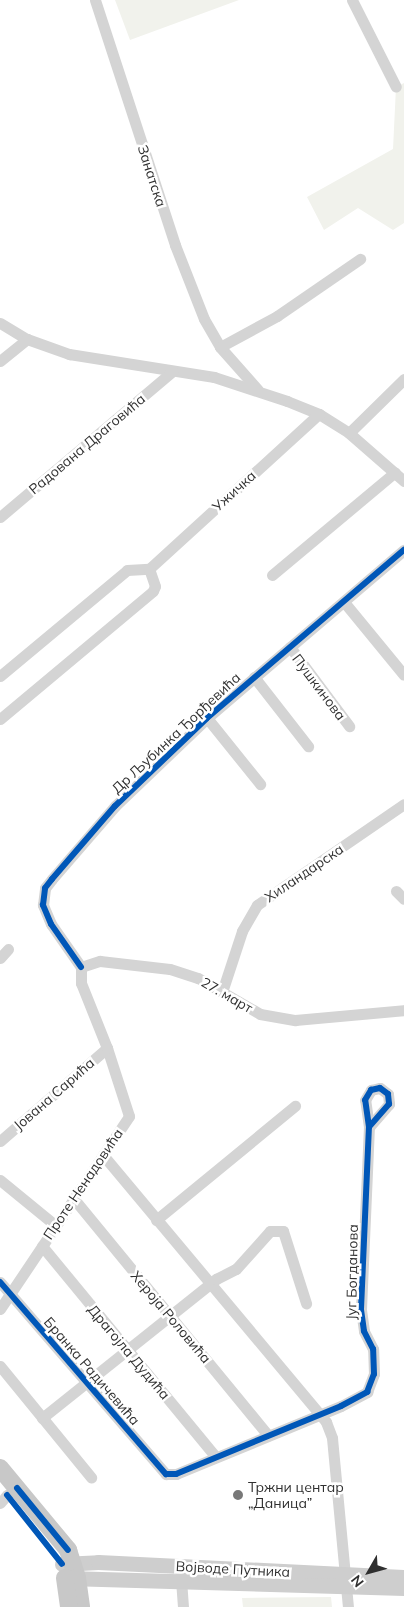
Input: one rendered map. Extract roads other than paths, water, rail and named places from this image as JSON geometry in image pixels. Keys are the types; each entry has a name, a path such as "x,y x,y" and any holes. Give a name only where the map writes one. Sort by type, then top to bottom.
{"main road":[{"path":"0,1468 69,1566 77,1606"},
{"path":"2,1494 69,1566"},
{"name":"Војводе Путника","path":"69,1566 98,1562 180,1566 346,1580 404,1588"},
{"name":"Војводе Путника","path":"69,1566 104,1578 181,1582 346,1580 404,1577"},
{"path":"77,1606 87,1585 104,1578"}],"street":[{"name":"Занатска","path":"95,0 175,246 204,320 220,347 258,390"},
{"path":"352,0 396,87"},
{"path":"220,347 277,316 360,259"},
{"path":"0,323 27,339 69,354 226,380 258,390 319,414 349,433 396,472 404,481"},
{"path":"0,361 27,339"},
{"path":"226,380 233,372 233,361"},
{"name":"Радована Драговића","path":"0,517 173,371"},
{"path":"349,433 404,379"},
{"name":"Ужичка","path":"149,569 319,414"},
{"path":"272,574 396,472"},
{"name":"Др Љубинка Ђорђевића","path":"81,967 51,924 42,905 45,888 115,806 207,718 404,550"},
{"path":"0,676 126,570 149,569 155,586 153,591 0,719"},
{"path":"344,602 404,675"},
{"name":"Пушкинова","path":"290,647 349,726"},
{"path":"254,678 308,746"},
{"path":"207,718 260,784"},
{"name":"Хиландарска","path":"222,992 242,931 257,905 404,804"},
{"name":"27. март","path":"81,967 100,961 163,968 198,978 260,1014 295,1020 404,1010"},
{"name":"Проте Ненадовића","path":"0,1309 129,1116 107,1048 81,983 81,967"},
{"name":"Јована Сарића","path":"0,1140 107,1048"},
{"path":"156,1220 294,1106"},
{"name":"Југ Богданова","path":"166,1474 176,1474 321,1414 360,1397 373,1384 373,1349 364,1331 361,1309 369,1127"},
{"path":"102,1155 321,1414 332,1438 348,1607"},
{"path":"0,1180 55,1225"},
{"name":"Хероја Роловића","path":"74,1200 268,1435"},
{"path":"42,1418 210,1284 236,1269 250,1257 270,1231 279,1229 286,1236 306,1303"},
{"name":"Драгојла Дудића","path":"42,1246 216,1457"},
{"name":"Бранка Радичевића","path":"0,1282 86,1384 166,1474"},
{"path":"0,1366 90,1477"},
{"path":"180,1566 183,1607"}],"place":[{"name":"Тржни центар „Даница”","path":"238,1495"}]}
